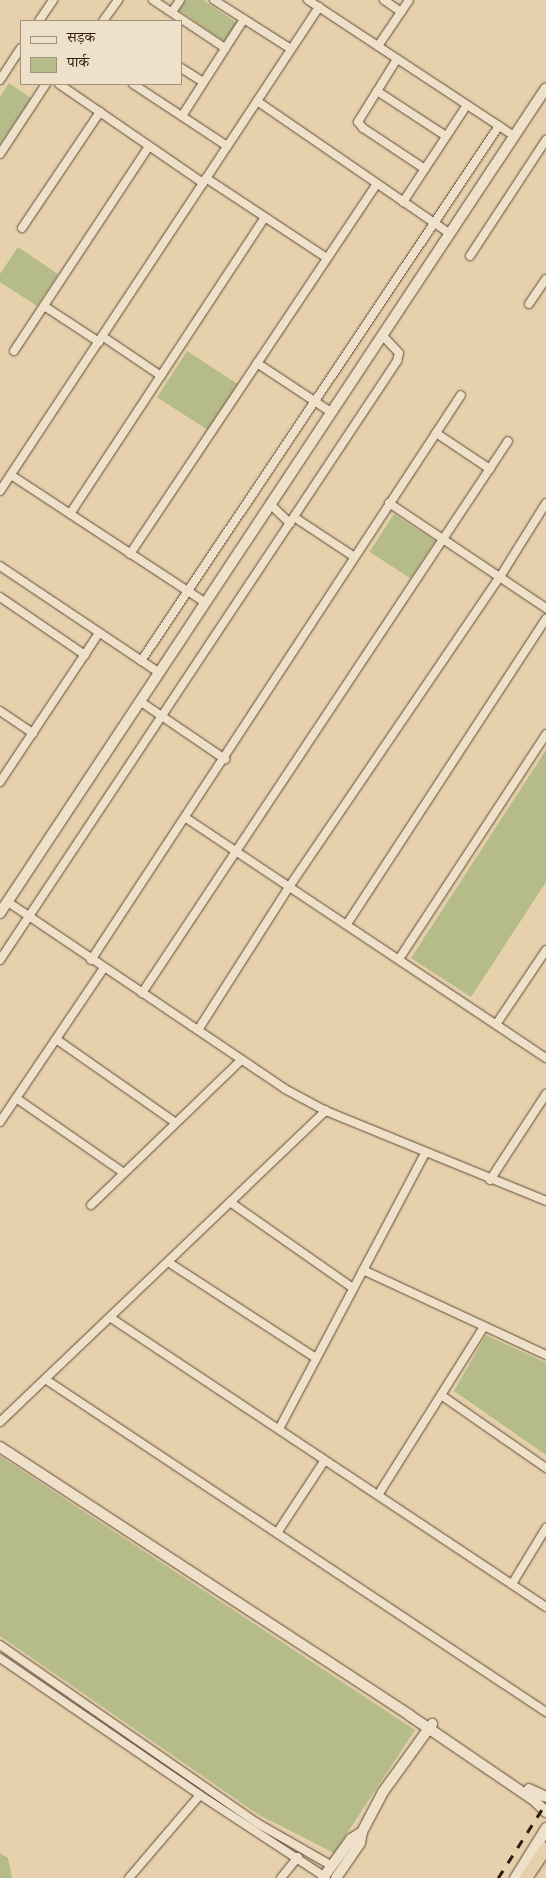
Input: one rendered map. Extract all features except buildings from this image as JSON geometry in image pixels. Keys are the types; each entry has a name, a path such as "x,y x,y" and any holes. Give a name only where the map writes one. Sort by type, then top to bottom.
{"highway":[{"path":"526,1878 546,1848"}],"main road":[{"path":"515,1878 546,1828"}],"street":[{"path":"40,20 53,0"},
{"path":"107,20 118,0"},
{"path":"153,0 225,48"},
{"path":"172,12 180,0"},
{"path":"214,0 291,49"},
{"path":"308,0 514,136"},
{"path":"384,0 401,12"},
{"path":"378,46 409,0"},
{"path":"0,491 319,7"},
{"path":"182,116 244,19"},
{"path":"0,80 3,70 20,53"},
{"path":"397,59 359,119 360,125 425,169"},
{"path":"182,69 203,82"},
{"path":"0,154 45,85"},
{"path":"60,85 149,146 265,217 327,258"},
{"path":"135,85 227,146"},
{"path":"0,913 160,674 331,412 384,337 449,233 546,88"},
{"path":"377,91 446,136"},
{"path":"257,101 449,233"},
{"path":"403,202 467,105"},
{"path":"22,228 100,112"},
{"path":"141,661 313,400 434,224 498,126"},
{"path":"470,256 546,140"},
{"path":"14,351 149,146"},
{"path":"130,554 377,184"},
{"path":"70,514 265,217"},
{"path":"529,304 546,278"},
{"path":"44,306 161,376"},
{"path":"0,960 397,361 399,353 384,337"},
{"path":"257,364 331,412"},
{"path":"91,960 225,759 353,556 461,395"},
{"path":"436,433 490,469"},
{"path":"142,993 508,441"},
{"path":"11,475 187,592 206,602"},
{"path":"389,503 546,608"},
{"path":"198,1030 289,887 500,577 546,503"},
{"path":"270,504 292,520 353,556"},
{"path":"0,566 160,674"},
{"path":"0,597 85,655"},
{"path":"347,924 546,619"},
{"path":"0,782 99,633"},
{"path":"141,702 225,759"},
{"path":"0,711 33,733"},
{"path":"399,959 546,734"},
{"path":"186,818 498,1023 546,1058"},
{"path":"8,902 91,960 285,1089 326,1110 425,1153 546,1201"},
{"path":"498,1023 546,950"},
{"path":"0,1122 104,968"},
{"path":"56,1039 176,1123"},
{"path":"91,1205 241,1060"},
{"path":"490,1180 546,1094"},
{"path":"16,1098 124,1173"},
{"path":"0,1422 111,1318 326,1110"},
{"path":"278,1429 425,1153"},
{"path":"230,1202 353,1288"},
{"path":"168,1262 316,1358"},
{"path":"363,1270 546,1356"},
{"path":"111,1318 546,1606"},
{"path":"378,1495 484,1327"},
{"path":"45,1379 546,1712"},
{"path":"441,1395 546,1468"},
{"path":"0,1441 430,1726 546,1812"},
{"path":"0,1447 430,1726 543,1797 546,1786"},
{"path":"277,1533 325,1460"},
{"path":"512,1584 546,1528"},
{"path":"0,1646 257,1823 332,1866"},
{"path":"0,1658 200,1795 298,1857 323,1877 351,1839 362,1832"},
{"path":"336,1878 360,1843 362,1832 383,1792 430,1726"},
{"path":"131,1877 200,1795"},
{"path":"281,1878 298,1857"}],"green space":[{"path":"186,0 203,0 237,23 224,41 179,10"},
{"path":"9,83 31,98 0,144 0,97"},
{"path":"18,247 58,274 37,306 0,282 0,274"},
{"path":"187,351 237,384 207,430 157,397"},
{"path":"394,514 435,541 411,578 369,552"},
{"path":"546,750 546,882 471,997 411,958"},
{"path":"486,1335 546,1363 546,1455 454,1391"},
{"path":"0,1456 415,1730 334,1853 259,1815 0,1636"},
{"path":"0,1853 8,1858 12,1878 0,1878"}],"railway":[{"path":"498,1878 546,1803"}]}
